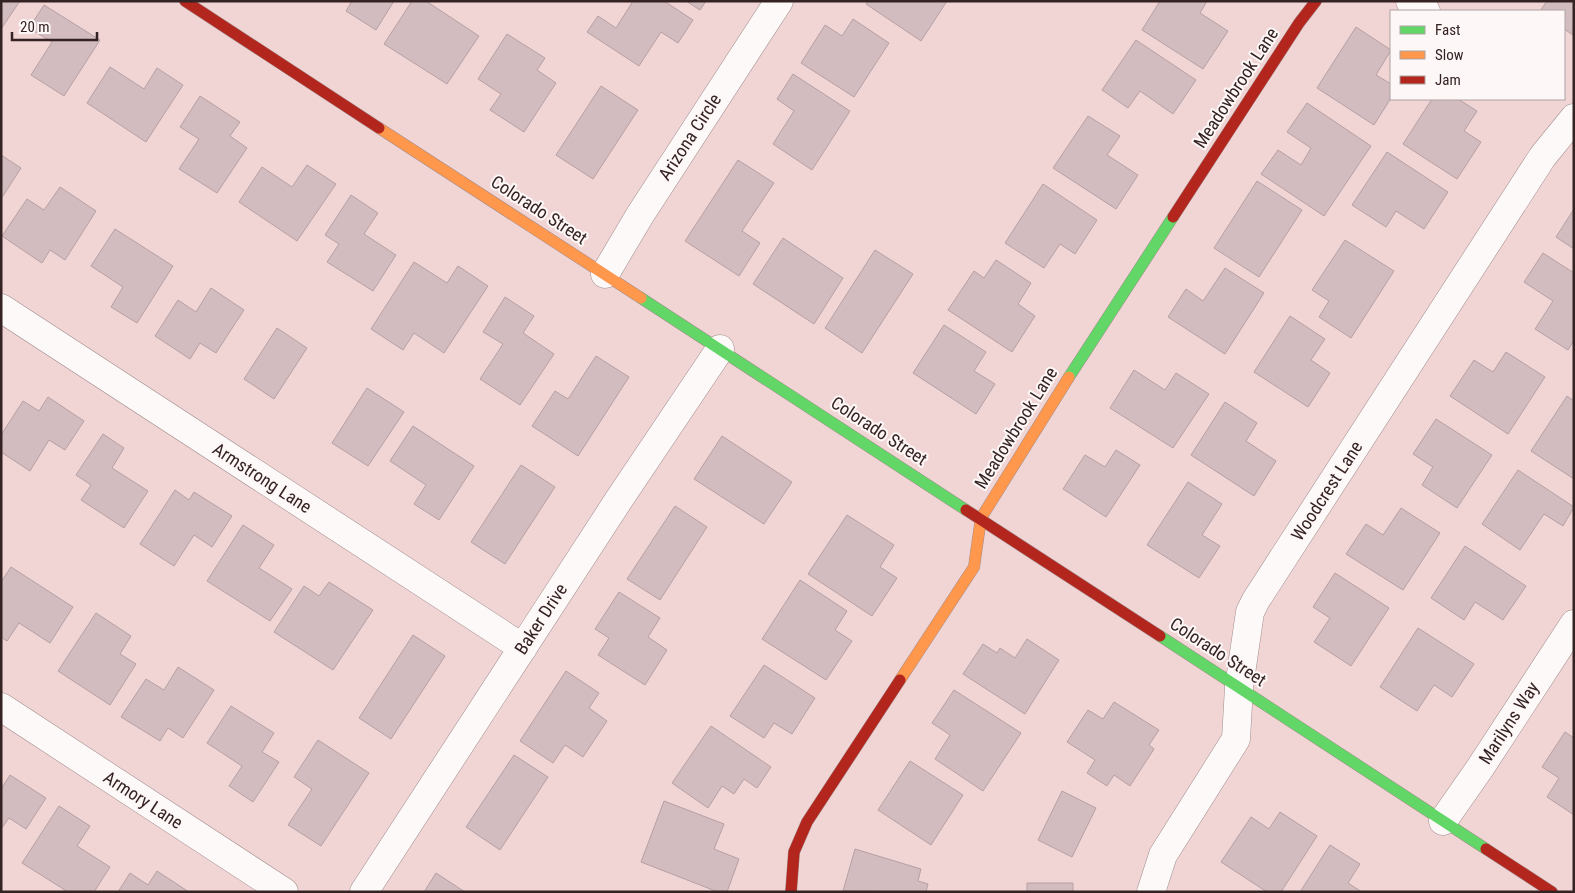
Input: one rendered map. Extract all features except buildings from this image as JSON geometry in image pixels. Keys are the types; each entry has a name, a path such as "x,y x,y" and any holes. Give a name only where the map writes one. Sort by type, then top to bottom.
{"street":[{"name":"Colorado Street","path":"185,1 981,518 1552,892"},
{"name":"Arizona Circle","path":"605,274 640,215 778,1"},
{"name":"Meadowbrook Lane","path":"791,892 794,852 807,822 974,567 981,518 1041,421 1299,23 1316,1"},
{"path":"1410,1 1424,10"},
{"path":"1562,100 1574,107"},
{"name":"Woodcrest Lane","path":"1151,892 1163,855 1236,739 1239,687 1250,612 1256,600 1543,156 1574,118"},
{"name":"Armstrong Lane","path":"1,308 523,648"},
{"name":"Baker Drive","path":"364,892 720,349"},
{"name":"Marilyns Way","path":"1443,820 1480,768 1574,624"},
{"name":"Armory Lane","path":"1,707 284,892"}],"traffic: fast":[{"path":"1069,377 1173,217"},
{"path":"641,298 966,510"},
{"path":"1160,636 1486,849"}],"traffic: slow":[{"path":"379,128 641,298"},
{"path":"900,680 974,567 981,518 1069,377"}],"traffic: jam":[{"path":"185,1 379,128"},
{"path":"1173,217 1299,23 1316,1"},
{"path":"966,510 1160,636"},
{"path":"791,892 794,852 807,822 900,680"},
{"path":"1486,849 1552,892"}]}
